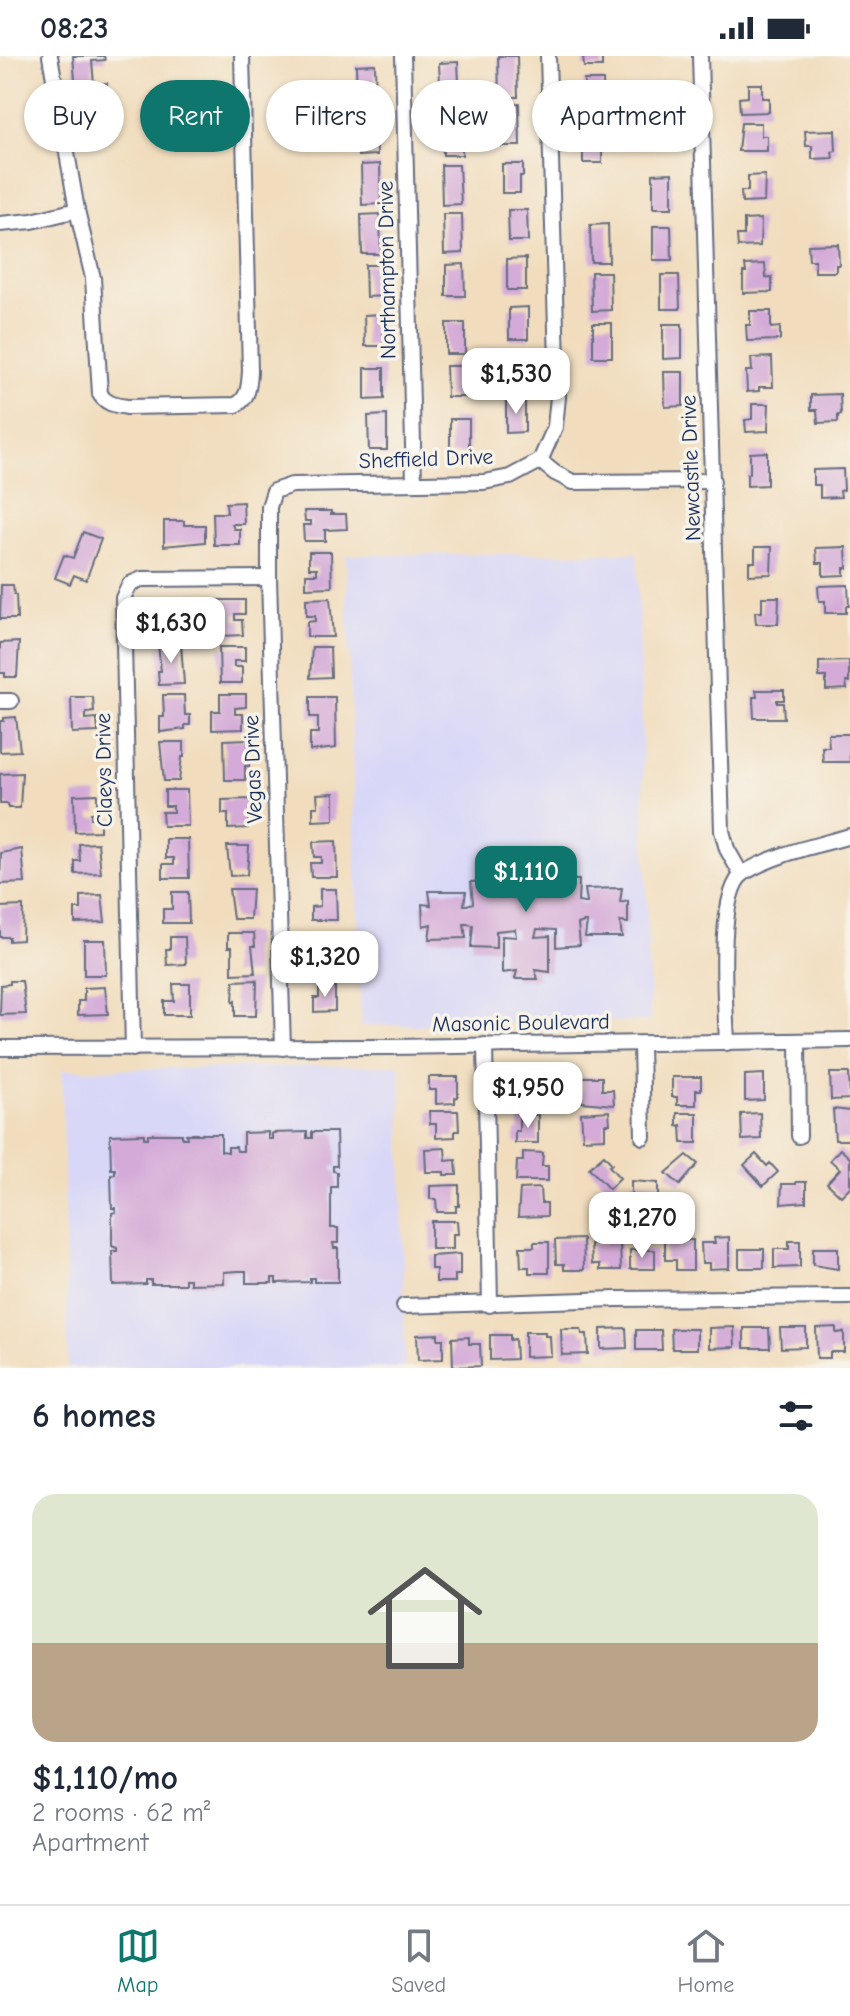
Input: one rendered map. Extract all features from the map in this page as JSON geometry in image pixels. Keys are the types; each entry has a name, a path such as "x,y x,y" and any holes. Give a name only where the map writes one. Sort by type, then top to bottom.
{"street":[{"path":"50,56 77,210 93,278 100,351 99,387 104,400 127,407 236,405 244,401 250,371 242,56"},
{"name":"Northampton Drive","path":"403,56 414,483"},
{"path":"548,56 558,397 553,436 540,461 573,482 713,481"},
{"name":"Newcastle Drive","path":"700,56 722,831 727,849 741,874"},
{"path":"0,224 32,221 77,210"},
{"name":"Sheffield Drive","path":"274,491 292,485 459,484 498,480 540,461"},
{"name":"Vegas Drive","path":"274,491 269,507 269,578 283,1048"},
{"name":"Claeys Drive","path":"133,1049 123,598 130,584 142,579 269,578"},
{"path":"727,1043 724,930 731,895 741,874 768,862 850,836"},
{"name":"Masonic Boulevard","path":"0,1048 283,1048 850,1040"},
{"path":"798,1041 799,1136"},
{"path":"641,1044 643,1137"},
{"path":"485,1045 490,1305"},
{"path":"404,1306 603,1299 850,1297"}],"shaded area":[{"path":"637,553 650,1021 361,1026 346,555"},
{"path":"400,1065 405,1368 68,1368 62,1070"}],"building":[{"path":"73,56 104,56 105,60 92,61 94,80 75,80"},
{"path":"498,56 517,56 518,97 516,80 499,80"},
{"path":"583,56 602,56 602,67 584,67"},
{"path":"458,62 459,80 440,80 439,63"},
{"path":"375,64 375,80 356,80 356,65"},
{"path":"748,84 762,84 762,98 769,98 769,112 740,113 739,98 748,97"},
{"path":"516,103 519,103 520,146 516,146"},
{"path":"741,123 761,123 761,136 767,136 767,151 738,151"},
{"path":"835,130 836,151 832,152 833,158 812,159 812,146 806,146 805,131"},
{"path":"358,152 377,152 377,155 358,156"},
{"path":"443,152 462,152 462,155 443,155"},
{"path":"583,152 602,152 602,163 583,163"},
{"path":"380,164 381,204 362,205 361,165"},
{"path":"502,164 523,164 520,193 502,193"},
{"path":"441,165 459,165 461,204 442,205"},
{"path":"672,173 672,208 653,208 653,174"},
{"path":"765,175 764,202 742,203 741,191 748,191 748,176"},
{"path":"508,210 527,210 528,241 509,241"},
{"path":"380,214 381,254 362,254 361,215"},
{"path":"443,214 462,214 463,253 444,254"},
{"path":"761,219 760,246 738,247 737,235 744,235 744,220"},
{"path":"608,224 609,262 591,262 590,225"},
{"path":"653,226 671,226 672,260 653,260"},
{"path":"838,244 839,265 836,265 836,272 815,272 815,260 809,260 808,245"},
{"path":"526,258 526,290 507,290 507,259"},
{"path":"464,264 465,296 446,296 446,265"},
{"path":"765,264 766,278 772,277 772,292 743,293 745,265"},
{"path":"365,265 384,265 385,296 366,297"},
{"path":"591,272 610,272 611,310 592,311"},
{"path":"661,275 679,275 680,309 661,309"},
{"path":"528,307 528,339 509,339 509,308"},
{"path":"750,311 771,311 771,328 780,327 780,340 747,341 746,325 750,325"},
{"path":"383,314 384,346 365,346 364,315"},
{"path":"446,323 465,323 465,354 446,354"},
{"path":"593,323 612,323 612,357 593,357"},
{"path":"663,324 682,324 682,358 663,359"},
{"path":"772,357 773,387 759,387 759,391 747,392 746,371 752,371 751,358"},
{"path":"446,366 465,366 466,397 447,397"},
{"path":"365,368 384,368 384,399 365,400"},
{"path":"664,372 683,372 683,406 665,407"},
{"path":"840,394 841,415 838,415 838,422 818,423 817,410 811,410 811,395"},
{"path":"525,398 525,432 506,433 506,399"},
{"path":"752,404 769,404 768,431 746,432 745,420 752,419"},
{"path":"387,415 387,450 369,450 368,416"},
{"path":"450,419 469,419 469,453 450,454"},
{"path":"767,452 767,485 747,486 750,453"},
{"path":"843,469 844,490 840,491 841,497 820,498 820,485 813,485 813,470"},
{"path":"243,502 244,524 232,524 234,529 240,529 240,545 214,545 213,513 227,513 226,503"},
{"path":"304,511 346,514 347,529 325,530 325,541 304,541 303,525 311,525 311,521 305,521"},
{"path":"164,521 205,525 205,542 164,546"},
{"path":"83,532 101,539 86,580 74,575 70,584 55,578 64,555 73,558"},
{"path":"755,547 772,547 771,574 749,575 749,562 755,562"},
{"path":"846,547 847,568 844,568 844,575 823,576 823,563 817,563 816,548"},
{"path":"309,552 331,552 332,587 306,588 306,574 317,574 317,568 309,568"},
{"path":"1,585 13,585 17,619 0,619"},
{"path":"848,585 849,606 846,606 846,613 825,613 825,601 819,601 818,586"},
{"path":"762,597 779,597 778,624 756,624 755,612 762,612"},
{"path":"330,598 333,637 307,637 307,622 315,621 315,616 306,616 306,599"},
{"path":"219,600 245,600 245,614 235,614 235,620 242,620 243,635 220,636"},
{"path":"157,605 180,605 180,636 160,636"},
{"path":"19,642 17,677 5,677 5,673 0,673 0,643"},
{"path":"181,644 184,684 159,685 158,645"},
{"path":"219,647 245,647 245,661 234,661 234,667 242,667 242,683 220,683"},
{"path":"312,647 330,647 331,677 310,678"},
{"path":"849,661 847,689 826,690 826,677 819,677 819,662"},
{"path":"756,690 784,690 784,700 777,700 777,703 783,703 784,718 754,718 753,697 757,697"},
{"path":"220,694 246,694 246,707 235,708 235,714 243,714 243,729 212,730 212,711 220,711"},
{"path":"163,695 184,695 185,715 190,715 190,725 185,725 185,729 160,732 160,717 164,717"},
{"path":"71,697 93,697 94,712 86,713 86,719 97,718 98,732 72,733"},
{"path":"310,697 335,697 336,748 310,751 310,733 318,733 318,717 310,717"},
{"path":"16,717 20,751 0,752 0,721"},
{"path":"828,734 849,734 850,762 823,762 822,747 829,747"},
{"path":"248,739 249,766 245,766 245,780 225,780 224,740"},
{"path":"160,742 184,742 179,781 164,781"},
{"path":"22,773 20,808 0,804 0,774"},
{"path":"165,790 187,790 188,826 163,826 162,812 173,812 173,806 165,806"},
{"path":"334,793 334,820 313,821 313,807 318,807 317,794"},
{"path":"97,794 97,813 91,813 91,818 100,818 100,831 75,832 74,795"},
{"path":"251,799 248,828 228,829 228,814 222,814 222,800"},
{"path":"166,839 188,839 189,878 163,878 163,864 174,864 174,858 166,858"},
{"path":"336,841 337,877 311,877 310,863 321,863 321,857 314,857 313,842"},
{"path":"98,843 101,873 75,874 75,861 80,861 79,844"},
{"path":"227,846 249,846 247,875 230,876"},
{"path":"22,849 25,883 0,884 1,853"},
{"path":"549,854 549,891 535,889 536,898 555,896 555,879 579,880 578,902 584,903 587,903 585,889 622,888 620,903 628,901 628,923 620,922 622,937 585,937 587,922 584,922 578,924 580,945 556,947 556,930 537,929 535,937 550,936 550,972 535,970 538,979 515,979 517,971 502,973 502,936 516,937 515,929 496,931 496,948 471,947 473,925 467,924 464,924 466,938 429,939 431,924 423,926 422,904 431,905 429,891 466,891 464,905 467,905 473,903 471,882 495,880 495,897 514,898 516,890 501,892 501,855"},
{"path":"229,889 252,889 250,919 233,919"},
{"path":"320,889 336,889 337,920 311,920 311,907 320,906"},
{"path":"172,892 188,892 189,923 163,923 163,909 172,909"},
{"path":"102,895 105,922 75,923 75,909 81,909 81,896"},
{"path":"23,906 22,940 9,941 9,937 0,937 0,907"},
{"path":"228,933 254,933 255,973 232,974 232,947 228,947"},
{"path":"170,937 185,937 186,964 167,965 166,949 170,949"},
{"path":"320,938 336,938 336,965 315,965 315,951 320,951"},
{"path":"84,940 105,940 106,975 84,975"},
{"path":"257,980 256,1016 235,1016 234,981"},
{"path":"10,981 22,981 26,1014 0,1015 1,985 10,984"},
{"path":"173,984 190,984 190,1015 164,1015 164,1001 174,1001"},
{"path":"319,985 335,985 335,1011 314,1012 314,998 319,998"},
{"path":"105,987 108,1014 78,1015 78,1001 84,1001 84,988"},
{"path":"830,1073 849,1073 850,1099 831,1100"},
{"path":"764,1074 764,1100 745,1101 745,1075"},
{"path":"429,1077 458,1077 455,1103 436,1104 436,1090 429,1090"},
{"path":"582,1077 602,1077 602,1090 613,1090 614,1105 582,1102"},
{"path":"672,1077 701,1077 701,1090 696,1090 696,1105 677,1105 677,1097 672,1097"},
{"path":"540,1078 540,1092 546,1091 546,1105 517,1105 517,1084 520,1084 520,1079"},
{"path":"833,1109 850,1111 850,1140 835,1140"},
{"path":"429,1111 458,1111 459,1131 455,1131 455,1137 436,1138 436,1124 430,1124"},
{"path":"609,1111 610,1124 605,1124 605,1138 583,1139 581,1113"},
{"path":"677,1113 697,1113 697,1143 682,1143"},
{"path":"760,1113 761,1139 742,1140 741,1114"},
{"path":"519,1115 538,1115 538,1143 515,1143"},
{"path":"268,1132 268,1139 272,1139 272,1133 307,1132 307,1138 312,1138 312,1132 336,1132 337,1166 333,1166 333,1171 337,1172 337,1187 331,1187 331,1228 338,1228 338,1243 333,1243 334,1248 338,1248 338,1282 314,1282 314,1278 310,1278 310,1282 276,1283 276,1278 272,1278 272,1283 246,1283 246,1271 238,1271 224,1272 224,1283 190,1284 190,1279 185,1279 185,1284 151,1284 151,1280 146,1280 146,1284 113,1285 112,1251 117,1251 117,1248 112,1246 112,1213 116,1212 116,1208 112,1208 111,1175 115,1174 115,1169 111,1169 110,1135 144,1134 144,1138 148,1138 148,1134 182,1134 182,1138 187,1138 186,1134 221,1134 221,1151 228,1152 228,1147 243,1151 243,1133"},
{"path":"445,1148 446,1161 456,1160 457,1175 426,1172 425,1149"},
{"path":"840,1149 850,1158 850,1187 841,1196 827,1183 840,1169 830,1160"},
{"path":"523,1152 543,1153 542,1166 548,1166 548,1181 516,1181 517,1161 523,1161"},
{"path":"756,1154 778,1172 763,1186 744,1165"},
{"path":"604,1155 620,1178 609,1189 589,1168"},
{"path":"687,1155 698,1164 680,1185 666,1173"},
{"path":"631,1181 658,1183 658,1199 631,1202"},
{"path":"806,1182 806,1202 781,1204 782,1184"},
{"path":"459,1185 456,1212 437,1212 436,1199 430,1199 430,1186"},
{"path":"540,1188 541,1203 547,1203 547,1216 518,1217 520,1189"},
{"path":"431,1221 457,1221 458,1234 453,1234 453,1249 431,1249"},
{"path":"729,1237 729,1268 709,1269 709,1263 702,1263 701,1243 715,1243 714,1238"},
{"path":"583,1239 584,1270 564,1270 564,1264 556,1264 555,1240"},
{"path":"605,1239 620,1239 621,1270 600,1270 600,1264 592,1264 591,1244 605,1244"},
{"path":"665,1240 693,1240 693,1270 676,1270 676,1260 665,1260"},
{"path":"789,1241 800,1241 800,1267 774,1268 774,1249 789,1249"},
{"path":"534,1242 549,1242 549,1273 529,1273 529,1267 521,1267 520,1247 534,1247"},
{"path":"813,1248 838,1248 838,1269 813,1265"},
{"path":"739,1249 764,1249 764,1268 739,1268"},
{"path":"630,1250 655,1250 655,1269 630,1269"},
{"path":"460,1254 460,1275 455,1275 455,1282 436,1282 436,1269 431,1269 431,1256"},
{"path":"734,1327 735,1347 709,1348 709,1328"},
{"path":"836,1327 836,1333 844,1332 844,1352 830,1352 830,1358 817,1358 816,1328"},
{"path":"626,1328 627,1348 601,1349 601,1329"},
{"path":"744,1328 769,1328 770,1348 744,1348"},
{"path":"780,1328 806,1328 806,1347 781,1348"},
{"path":"561,1329 581,1329 582,1334 587,1334 588,1354 562,1355"},
{"path":"671,1329 697,1329 697,1349 672,1349"},
{"path":"636,1330 661,1330 662,1350 636,1350"},
{"path":"525,1332 545,1332 545,1336 550,1336 551,1356 525,1357"},
{"path":"438,1334 438,1339 443,1339 443,1359 418,1360 417,1335"},
{"path":"490,1335 510,1335 510,1340 515,1339 516,1359 490,1360"},
{"path":"469,1337 469,1344 480,1344 481,1366 453,1367 452,1338"}]}
